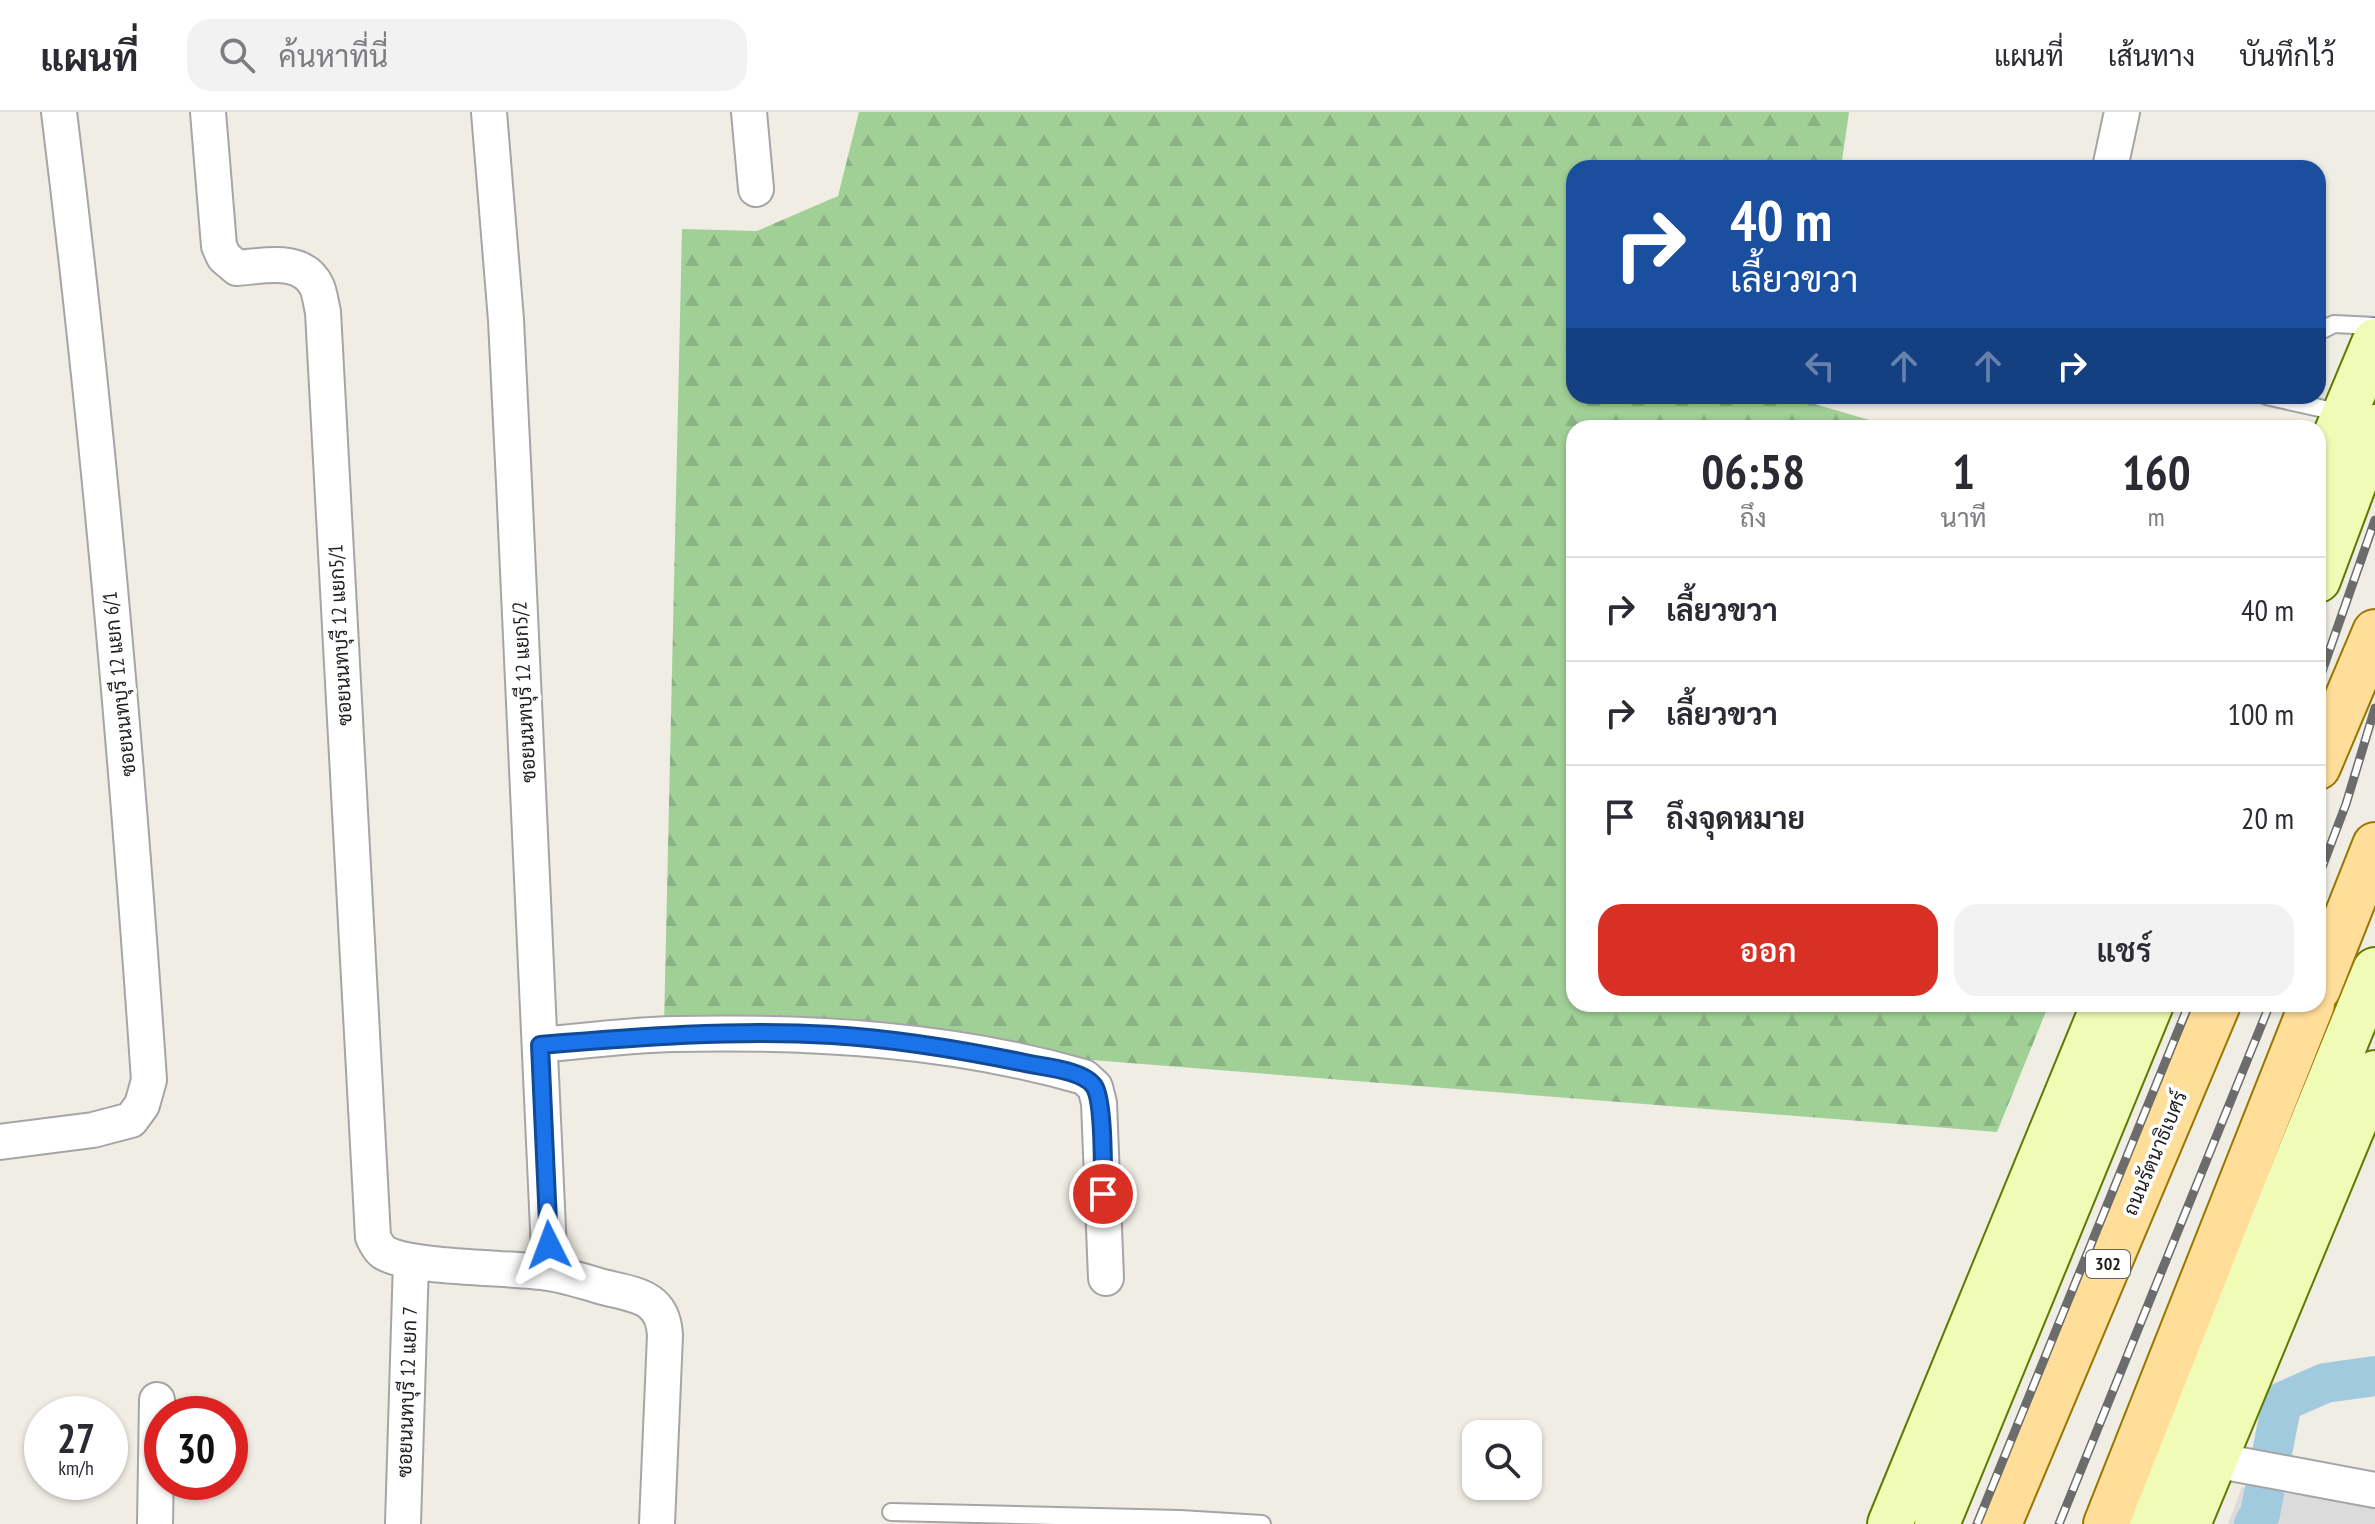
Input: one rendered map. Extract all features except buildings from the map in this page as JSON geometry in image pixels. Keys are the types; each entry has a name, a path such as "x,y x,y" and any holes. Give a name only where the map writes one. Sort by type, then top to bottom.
{"main road":[{"path":"2326,550 2360,420 2375,341"},
{"path":"2326,466 2360,420"},
{"path":"2326,748 2375,632"},
{"path":"2326,969 2375,845"},
{"path":"2149,1524 2375,970"},
{"path":"1890,1524 2101,1012"},
{"path":"1937,1524 2148,1012"},
{"name":"ถนนรัตนาธิเบศร์","path":"1999,1524 2215,1012"},
{"path":"2106,1524 2309,1012"},
{"path":"2188,1524 2233,1464 2375,1073"}],"street":[{"name":"ซอยนนทบุรี 12 แยก 6/1","path":"0,1142 93,1130 131,1120 142,1105 149,1080 126,747 74,230 59,112"},
{"name":"ซอยนนทบุรี 12 แยก5/1","path":"208,112 219,246 224,257 237,268 289,265 305,271 317,287 323,312 373,1237 385,1253 411,1261"},
{"name":"ซอยนนทบุรี 12 แยก5/2","path":"489,112 506,320 550,1273"},
{"path":"749,112 756,189"},
{"path":"2112,160 2122,112"},
{"path":"540,1045 672,1034 832,1035 962,1051 1084,1077 1095,1087 1099,1103 1106,1278"},
{"path":"411,1261 550,1273 630,1294 649,1302 663,1314 665,1335 657,1524"},
{"name":"ซอยนนทบุรี 12 แยก 7","path":"403,1524 411,1261"},
{"path":"2233,1464 2375,1490"},
{"path":"155,1500 155,1524"}],"lane":[{"path":"2326,328 2334,324 2375,326"},
{"path":"2309,404 2360,420"},
{"path":"891,1512 1262,1524"}],"shaded area":[{"path":"2242,1487 2375,1506 2375,1524 2228,1524"}],"green space":[{"path":"859,112 1849,112 1842,160 1566,160 1566,404 1814,404 1869,420 1566,420 1566,1012 2046,1012 1997,1132 664,1026 682,229 757,231 838,196"}],"waterway":[{"path":"2254,1524 2260,1514 2282,1402 2325,1383 2375,1376"}],"railway":[{"path":"2326,660 2375,520"},
{"path":"2326,857 2346,804 2375,708"},
{"path":"1977,1524 2186,1012"},
{"path":"2059,1524 2267,1012"}],"route":[{"path":"549,1245 540,1045 672,1034 832,1035 962,1051 1062,1071 1084,1077 1095,1087 1099,1103 1103,1194"}]}
